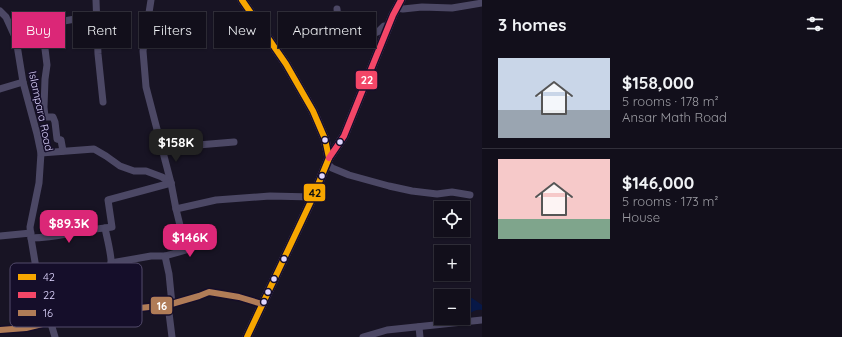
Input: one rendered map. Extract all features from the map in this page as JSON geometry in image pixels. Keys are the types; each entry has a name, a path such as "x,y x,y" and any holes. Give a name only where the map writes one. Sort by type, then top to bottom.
{"main road":[{"path":"242,0 286,64 314,111 325,139 328,160"},
{"path":"247,337 313,198 328,160 344,136 393,15 399,4"}],"street":[{"path":"96,0 97,12"},
{"path":"105,228 111,263 151,256 165,256 186,250 171,183 146,86 143,51 151,0"},
{"path":"399,4 422,7 452,8 482,3"},
{"path":"337,9 338,19 352,23 364,33 373,34 384,26 389,26"},
{"name":"Islampara Road","path":"0,11 6,17 16,39 23,82 41,153 39,183 30,227 36,263"},
{"path":"63,151 61,140 57,139 53,117 45,117 45,79 47,65 42,25 73,19"},
{"path":"98,48 103,102"},
{"path":"0,89 23,82"},
{"path":"162,148 234,142"},
{"path":"41,153 94,149 120,166 134,170 146,171 162,177 171,183"},
{"path":"328,160 332,168 349,175 389,186 437,194 452,192 470,195"},
{"path":"0,236 31,236 42,238 112,227 108,200 171,183"},
{"path":"176,209 216,200 270,196 313,198"},
{"path":"165,256 169,274 172,337"},
{"path":"142,307 170,304 209,292 262,304"},
{"path":"363,337 387,330 482,320"},
{"path":"0,330 30,327"},
{"name":"Islampara Road","path":"52,327 54,337"},
{"path":"420,327 420,337"}],"water":[{"path":"470,298 482,305 482,310 475,310 470,313"}],"transit line":[{"name":"42","path":"242,0 286,64 313,111 325,139 329,158 313,197 247,337"},
{"name":"22","path":"329,158 344,136 393,15 401,0"},
{"name":"16","path":"142,308 168,305 209,292 239,297 262,304"},
{"name":"16","path":"0,330 30,327"}]}
